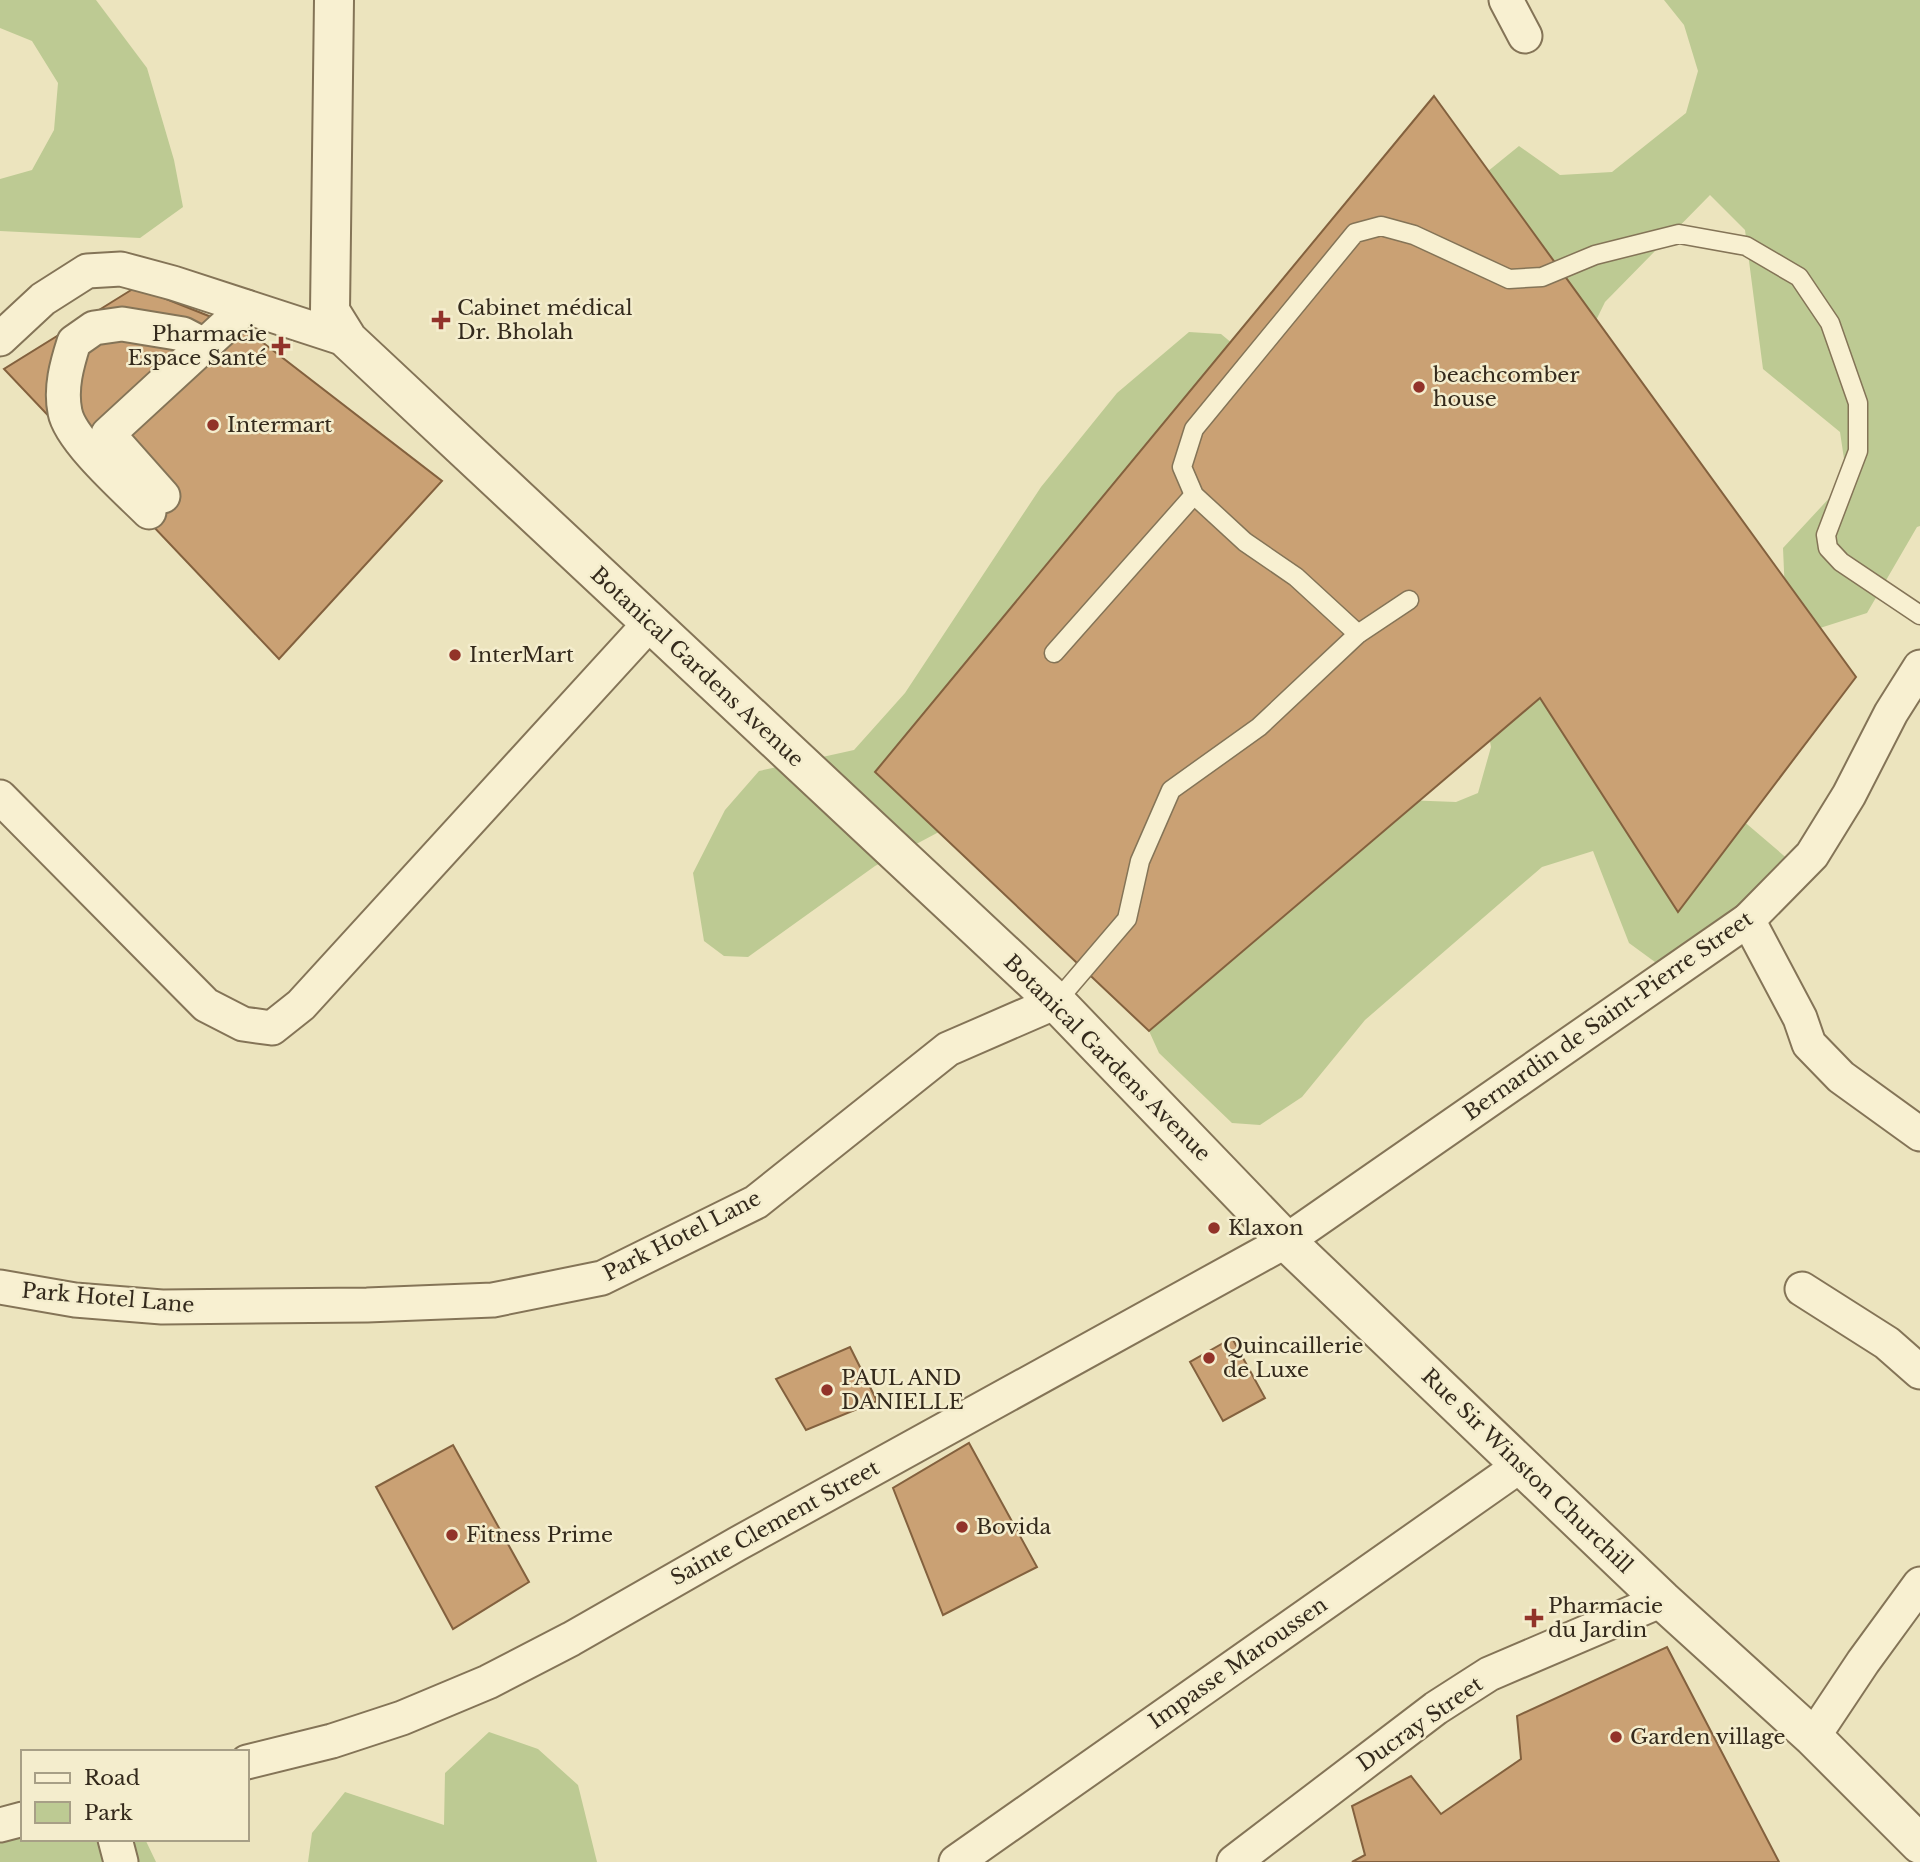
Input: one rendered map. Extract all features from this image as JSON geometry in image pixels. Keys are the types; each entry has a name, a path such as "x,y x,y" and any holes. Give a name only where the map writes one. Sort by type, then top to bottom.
{"street":[{"name":"Botanical Gardens Avenue","path":"334,0 330,311 348,340 1056,1002 1286,1241"},
{"path":"1506,0 1525,36"},
{"path":"0,340 43,299 87,271 121,269 173,283 348,340"},
{"path":"204,345 183,334 122,324 94,328 74,342 64,384 65,414 85,447 156,504 108,434 246,307"},
{"path":"0,797 206,1005 243,1024 272,1028 301,1005 650,623"},
{"name":"Bernardin de Saint-Pierre Street","path":"1286,1241 1748,920 1812,855 1849,795 1891,713 1920,667"},
{"path":"1748,920 1800,1018 1809,1044 1841,1076 1920,1134"},
{"name":"Park Hotel Lane","path":"0,1287 75,1300 162,1307 367,1305 492,1300 602,1279 757,1202 948,1049 1056,1002"},
{"name":"Rue Sir Winston Churchill","path":"1286,1241 1662,1600 1813,1737 1920,1844"},
{"name":"Sainte Clement Street","path":"248,1762 344,1737 402,1718 488,1682 571,1639 737,1544 1286,1241"},
{"path":"1802,1289 1887,1343 1920,1372"},
{"name":"Impasse Maroussen","path":"956,1862 1521,1465"},
{"path":"1813,1737 1920,1584"},
{"name":"Ducray Street","path":"1234,1862 1436,1708 1489,1674 1662,1600"},
{"path":"0,1825 21,1820"},
{"path":"116,1841 121,1862"}],"lane":[{"path":"1358,634 1296,577 1245,542 1194,495 1182,467 1194,429 1355,233 1381,226 1414,235 1509,279 1542,277 1595,255 1679,234 1746,246 1799,276 1830,323 1858,403 1858,451 1826,535 1828,548 1841,562 1920,615"},
{"path":"1054,653 1194,495"},
{"path":"1056,1002 1127,919 1140,861 1171,790 1259,727 1358,634 1409,600"}],"green space":[{"path":"0,0 96,0 147,68 174,160 183,207 140,238 0,231 0,179 32,170 54,130 58,83 32,41 0,28"},
{"path":"1664,0 1920,0 1920,526 1867,613 1820,628 1785,594 1783,548 1847,479 1840,432 1763,369 1745,230 1710,195 1605,302 1561,392 1482,176 1519,146 1560,175 1612,172 1686,113 1698,71 1684,25"},
{"path":"1189,332 1221,334 1262,368 967,817 875,866 748,957 724,956 704,941 693,873 725,810 759,771 854,750 905,693 1041,487 1117,393"},
{"path":"1474,655 1707,790 1803,872 1670,973 1629,943 1593,851 1542,867 1365,1020 1302,1097 1260,1125 1232,1123 1159,1053 1149,1031 1147,956 1404,800 1456,802 1478,793 1491,747"},
{"path":"489,1732 538,1749 578,1785 597,1862 308,1862 312,1833 345,1792 444,1825 445,1773"},
{"path":"21,1836 21,1841 146,1841 156,1862 0,1862 0,1842"}],"building":[{"name":"beachcomber house","path":"1434,96 1856,677 1678,912 1540,698 1149,1031 875,772"},
{"name":"Intermart","path":"136,287 249,332 442,481 279,659 4,369"},
{"path":"1232,1338 1265,1398 1223,1421 1190,1362"},
{"name":"PAUL AND DANIELLE","path":"850,1347 877,1401 806,1430 776,1379"},
{"name":"Bovida","path":"969,1443 1037,1567 943,1615 893,1488"},
{"name":"Fitness Prime","path":"453,1445 529,1582 453,1629 376,1487"},
{"name":"Garden village","path":"1667,1647 1779,1862 1352,1862 1365,1855 1352,1806 1411,1776 1441,1814 1521,1759 1517,1716"}],"place":[{"name":"Cabinet médical Dr. Bholah","path":"441,320"},
{"name":"Pharmacie Espace Santé","path":"281,346"},
{"name":"beachcomber house","path":"1419,387"},
{"name":"Intermart","path":"213,425"},
{"name":"InterMart","path":"455,655"},
{"name":"Klaxon","path":"1214,1228"},
{"name":"Quincaillerie de Luxe","path":"1209,1358"},
{"name":"PAUL AND DANIELLE","path":"827,1390"},
{"name":"Bovida","path":"962,1527"},
{"name":"Fitness Prime","path":"452,1535"},
{"name":"Pharmacie du Jardin","path":"1534,1618"},
{"name":"Garden village","path":"1616,1737"}]}
